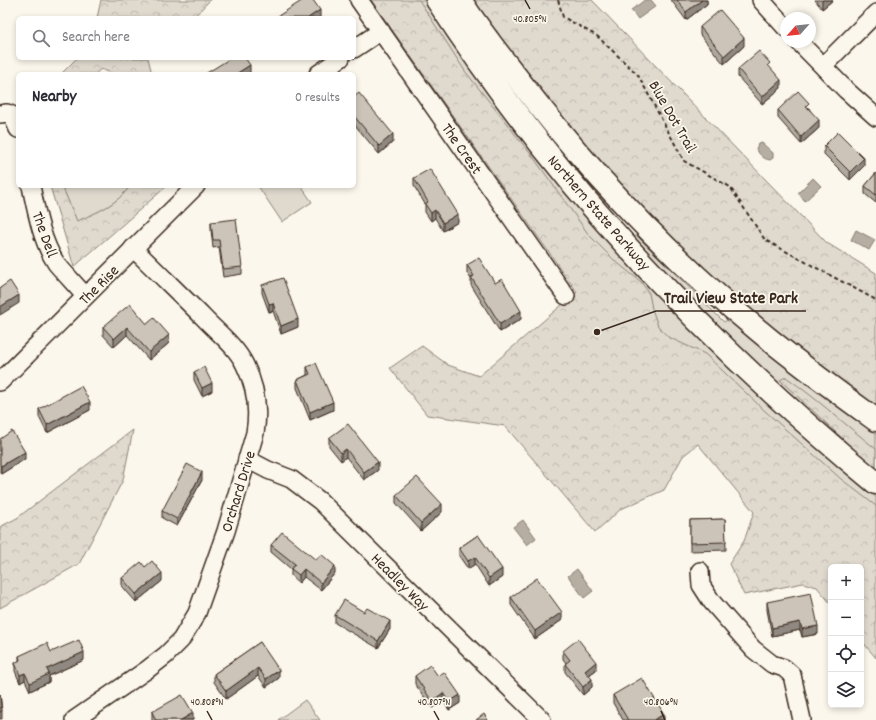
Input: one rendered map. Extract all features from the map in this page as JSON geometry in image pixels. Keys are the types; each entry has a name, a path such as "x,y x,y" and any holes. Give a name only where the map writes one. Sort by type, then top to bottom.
{"highway":[{"name":"Northern State Parkway","path":"437,0 454,26 552,157 662,284 756,378 833,448 876,483"},
{"name":"Northern State Parkway","path":"460,0 475,23 544,113 591,168 641,222 690,270 758,330 876,420"}],"street":[{"name":"The Crest","path":"359,0 566,296"},
{"path":"761,0 780,21"},
{"path":"823,66 876,13"},
{"path":"356,48 381,31"},
{"path":"805,48 846,90 876,117"},
{"path":"321,72 339,60"},
{"path":"0,114 7,113 12,115 16,124"},
{"name":"The Dell","path":"31,188 36,210 47,245 56,262 85,296"},
{"name":"The Rise","path":"0,382 194,188"},
{"name":"Orchard Drive","path":"74,720 166,655 181,640 197,614 226,531 255,433 257,420 257,405 253,382 245,364 228,342 133,248"},
{"name":"Headley Way","path":"247,459 268,470 291,479 320,501 542,720"},
{"path":"700,571 701,585 712,602 753,649 772,664 784,668 792,676 802,720"}],"path":[{"name":"Blue Dot Trail","path":"558,0 563,17 597,36 638,75 684,161 730,187 765,240 876,300"}],"green space":[{"path":"101,0 210,0 195,16 97,16"},
{"path":"371,0 419,0 465,71 533,157 589,235 614,260 641,282 649,293 652,309 658,326 668,337 705,354 765,411 841,479 876,506 876,658 864,644 864,564 828,564 828,600 817,587 803,583 744,595 729,564 744,541 754,512 698,444 683,456 664,490 621,509 595,532 505,426 427,415 390,368 422,346 448,365 479,376 577,292"},
{"path":"414,0 424,0 479,82 605,237 679,318 755,389 876,497 876,516 678,356 570,220"},
{"path":"470,0 592,0 827,243 876,273 876,408 809,360 716,284 588,153"},
{"path":"75,60 148,60 152,72 109,72 101,69 97,72 63,72"},
{"path":"51,188 63,188 77,221 113,203 128,188 165,188 74,267"},
{"path":"63,188 128,188 113,203 77,222"},
{"path":"259,188 302,188 312,202 282,222"},
{"path":"632,236 637,236 724,322 730,318 876,431 876,474 720,329"},
{"path":"786,377 798,385 876,449 876,470 780,380"},
{"path":"133,430 123,480 79,564 0,608 0,527 17,518"},
{"path":"305,700 320,720 278,720"}],"shaded area":[{"path":"645,0 651,0 656,6 638,19 631,10"},
{"path":"762,143 773,153 773,158 770,160 765,159 756,149 758,144"},
{"path":"813,178 821,186 805,201 798,193"},
{"path":"856,230 875,240 869,250 851,240"},
{"path":"523,520 536,538 527,545 513,527"},
{"path":"577,569 593,591 584,598 568,576"}],"building":[{"path":"303,0 313,0 320,10 311,16 278,16"},
{"path":"677,0 702,0 686,12"},
{"path":"720,10 744,38 724,56 700,27"},
{"path":"759,51 770,63 768,65 781,80 762,97 738,69"},
{"path":"228,60 246,60 250,65 239,72 208,72"},
{"path":"798,91 809,103 806,106 819,120 801,137 778,110"},
{"path":"359,93 393,134 379,146 356,118 356,95"},
{"path":"838,132 864,158 850,172 824,146"},
{"path":"430,169 458,214 443,223 435,210 431,213 425,204 428,202 414,178"},
{"path":"876,173 876,195 865,186"},
{"path":"236,219 242,267 223,269 219,240 213,240 211,222"},
{"path":"479,258 495,283 502,279 521,311 500,324 471,277 474,276 467,265"},
{"path":"283,278 298,319 281,326 273,303 269,304 262,285"},
{"path":"10,281 19,295 0,307 0,288"},
{"path":"130,304 147,324 154,318 169,335 149,352 127,327 114,339 103,327"},
{"path":"316,363 333,402 310,412 297,380 310,374 307,367"},
{"path":"204,367 212,383 202,388 194,372"},
{"path":"81,386 90,402 47,425 39,409"},
{"path":"348,424 378,462 364,472 346,449 341,453 329,438"},
{"path":"12,431 25,452 1,466 0,439"},
{"path":"187,464 202,472 177,519 162,511"},
{"path":"417,477 442,504 421,523 396,495"},
{"path":"725,519 726,542 690,543 690,520"},
{"path":"282,532 316,560 321,554 335,566 321,583 304,569 299,575 291,569 295,564 271,545"},
{"path":"478,535 502,569 489,578 475,557 468,561 459,548"},
{"path":"152,561 162,573 136,594 122,578 141,562 145,567"},
{"path":"537,578 562,612 535,631 511,597"},
{"path":"811,593 818,626 802,629 800,622 772,628 767,602"},
{"path":"344,600 364,612 367,608 390,621 378,641 335,615"},
{"path":"578,639 596,662 585,671 592,679 583,687 565,664 570,660 563,651"},
{"path":"79,640 84,652 47,669 49,674 30,683 25,673 20,675 15,663 20,660 19,656 47,643 51,652"},
{"path":"260,642 279,670 266,679 258,668 226,691 214,674"},
{"path":"430,665 438,676 444,672 460,695 449,702 443,693 432,701 415,676"},
{"path":"642,678 664,714 654,720 628,720 613,695"},
{"path":"0,694 2,711 0,712"},
{"path":"182,695 193,713 181,720 156,720 152,712"},
{"path":"484,714 488,720 476,720"}],"place":[{"name":"Trail View State Park","path":"597,332"}]}
